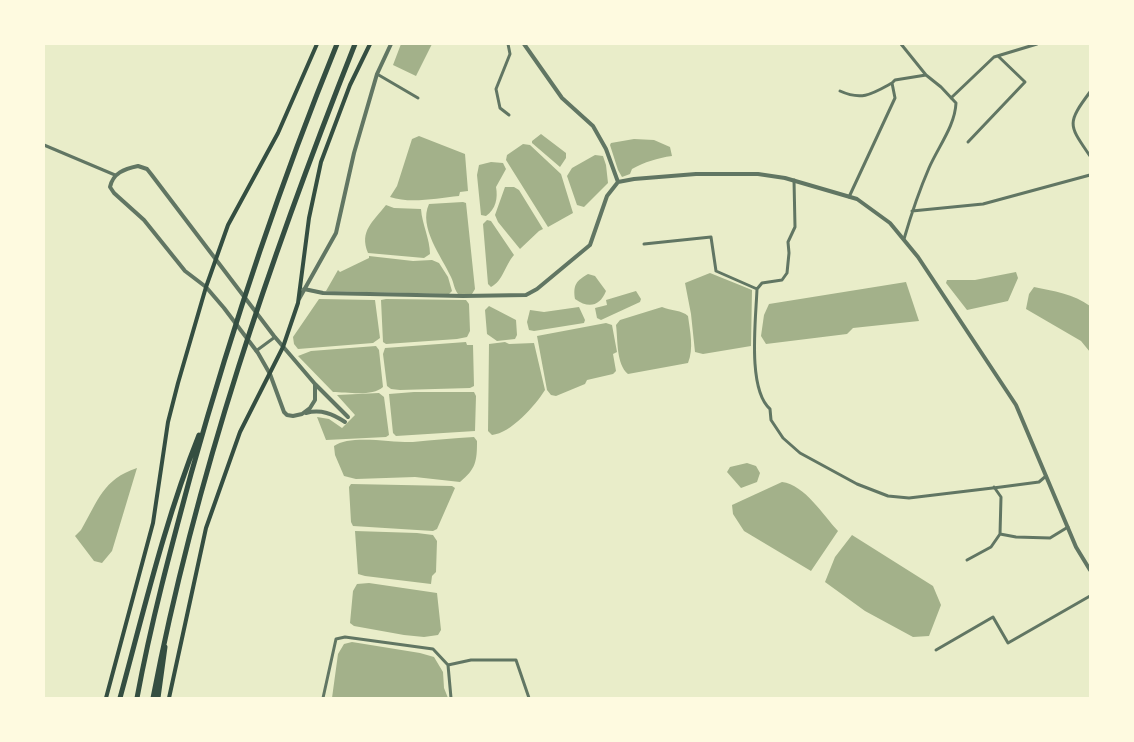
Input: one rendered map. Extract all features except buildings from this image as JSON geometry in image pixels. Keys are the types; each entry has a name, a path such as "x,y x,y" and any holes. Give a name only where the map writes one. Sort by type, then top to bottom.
{"highway":[{"path":"137,699 157,601 209,411 250,280 337,44"},
{"path":"153,699 166,630 218,434 301,182 355,44"},
{"path":"120,699 167,526 184,472 209,411"},
{"path":"158,699 165,656 166,630"}],"main road":[{"path":"106,699 151,532 168,422 177,383 206,286 228,225 278,133 317,44"},
{"path":"170,699 206,528 240,432 283,347 298,303 309,218 321,162 350,85 370,44"}],"street":[{"path":"298,303 336,233 354,153 377,75 391,44"},
{"path":"508,44 510,54 496,88 500,108 509,115"},
{"path":"526,44 562,98 593,126 606,149 618,182"},
{"path":"901,44 926,75 956,103 956,114 929,167 904,239"},
{"path":"951,98 998,56 1037,44"},
{"path":"968,142 1025,82 998,56"},
{"path":"377,75 418,98"},
{"path":"840,91 862,97 895,80 926,75"},
{"path":"849,197 895,98 892,83"},
{"path":"1090,92 1077,110 1072,122 1074,134 1090,156"},
{"path":"44,146 115,175"},
{"path":"345,422 327,412 316,411 293,416 284,412 270,374 256,351 206,286 185,271 144,220 114,194 110,187 115,175 125,169 138,166 147,169 283,347 348,417"},
{"path":"304,290 335,294 526,295 537,289 590,244 607,196 618,182 634,179 696,174 758,174 794,180 856,199 890,223 918,257 1016,405 1076,547 1090,570"},
{"path":"912,211 983,204 1090,175"},
{"path":"794,180 795,227 788,242 788,273 782,280 762,283 757,289 755,360 759,392 764,404 770,409 771,420 783,438 800,453 857,484 888,496 909,498 1039,482 1046,476"},
{"path":"644,244 711,237 716,271 757,289"},
{"path":"256,351 275,337"},
{"path":"302,414 313,405 315,384"},
{"path":"967,560 991,547 1000,534 1001,497 994,487"},
{"path":"1000,534 1050,538 1068,527"},
{"path":"936,650 993,617 1008,643 1090,596"},
{"path":"323,699 336,639 345,637 433,649 448,665 452,699"},
{"path":"448,665 471,660 516,660 529,699"}],"shaded area":[{"path":"401,44 432,44 416,76 393,65"},
{"path":"541,134 566,153 566,158 560,167 532,143"},
{"path":"419,136 465,154 468,191 460,192 459,196 424,200 390,197 397,186 412,139"},
{"path":"634,139 654,140 670,147 672,156 642,164 632,169 630,174 622,177 610,145"},
{"path":"523,144 530,145 561,174 573,213 548,227 506,160 507,155"},
{"path":"595,155 603,156 608,183 584,207 577,205 567,176 572,168"},
{"path":"491,162 503,163 506,169 496,187 494,207 486,216 481,215 477,175 479,165"},
{"path":"505,187 514,187 519,190 543,229 520,249 495,215"},
{"path":"466,203 475,289 472,294 458,294 429,232 426,213 429,204"},
{"path":"386,205 394,208 421,209 430,254 424,258 368,253 366,233"},
{"path":"487,220 491,221 514,255 498,281 491,287 488,284 483,224"},
{"path":"369,256 413,261 432,260 439,263 448,277 452,291 449,294 326,291 338,270 340,272"},
{"path":"1016,272 1018,278 1008,301 967,310 946,283 947,280 975,280"},
{"path":"710,273 752,290 751,346 703,354 695,352 685,283"},
{"path":"588,274 595,276 606,291 601,300 589,305 575,299 574,290 576,284"},
{"path":"906,282 919,321 853,328 847,334 766,344 761,336 764,315 769,304"},
{"path":"1034,287 1070,296 1090,306 1090,352 1081,341 1026,309 1029,294"},
{"path":"636,291 641,299 640,302 601,320 597,318 595,308 607,305 606,300"},
{"path":"319,299 375,300 380,338 373,343 298,349 293,337"},
{"path":"381,300 466,300 469,304 470,331 467,337 457,339 386,344 383,342"},
{"path":"489,306 516,320 515,339 497,341 487,334 485,310"},
{"path":"579,307 585,320 584,323 529,330 527,322 530,310 544,312"},
{"path":"662,307 688,316 691,346 688,363 628,374 619,358 616,325 620,320"},
{"path":"606,323 612,325 617,352 613,354 616,371 613,374 587,380 585,384 556,396 551,395 547,390 537,336"},
{"path":"466,342 467,345 473,345 474,386 400,390 387,386 383,354 385,348"},
{"path":"505,342 509,344 534,343 545,390 529,411 514,424 492,435 488,431 489,344"},
{"path":"376,346 379,350 383,387 366,393 333,392 298,356 311,351"},
{"path":"474,392 476,396 475,431 396,436 393,433 389,394"},
{"path":"379,393 384,397 389,435 326,440 317,417 329,419 342,428 355,415 337,395"},
{"path":"474,437 477,441 477,454 474,464 460,482 415,477 356,479 344,476 335,455 334,446 350,440 413,442"},
{"path":"747,463 756,466 760,473 757,482 741,488 727,472 730,467"},
{"path":"137,468 112,551 102,563 94,561 75,536 109,485 116,478"},
{"path":"782,482 790,484 806,495 838,531 811,571 744,531 733,514 732,505"},
{"path":"351,484 452,486 455,488 437,529 433,531 353,526 349,487"},
{"path":"355,531 433,535 437,541 436,572 432,576 431,584 358,574"},
{"path":"852,535 933,586 941,605 929,636 913,637 865,611 825,582 835,557"},
{"path":"369,583 437,593 441,630 438,635 424,637 404,635 354,626 350,623 353,591 357,584"},
{"path":"352,642 434,657 443,672 444,688 448,698 332,698 338,654 344,644"}]}
